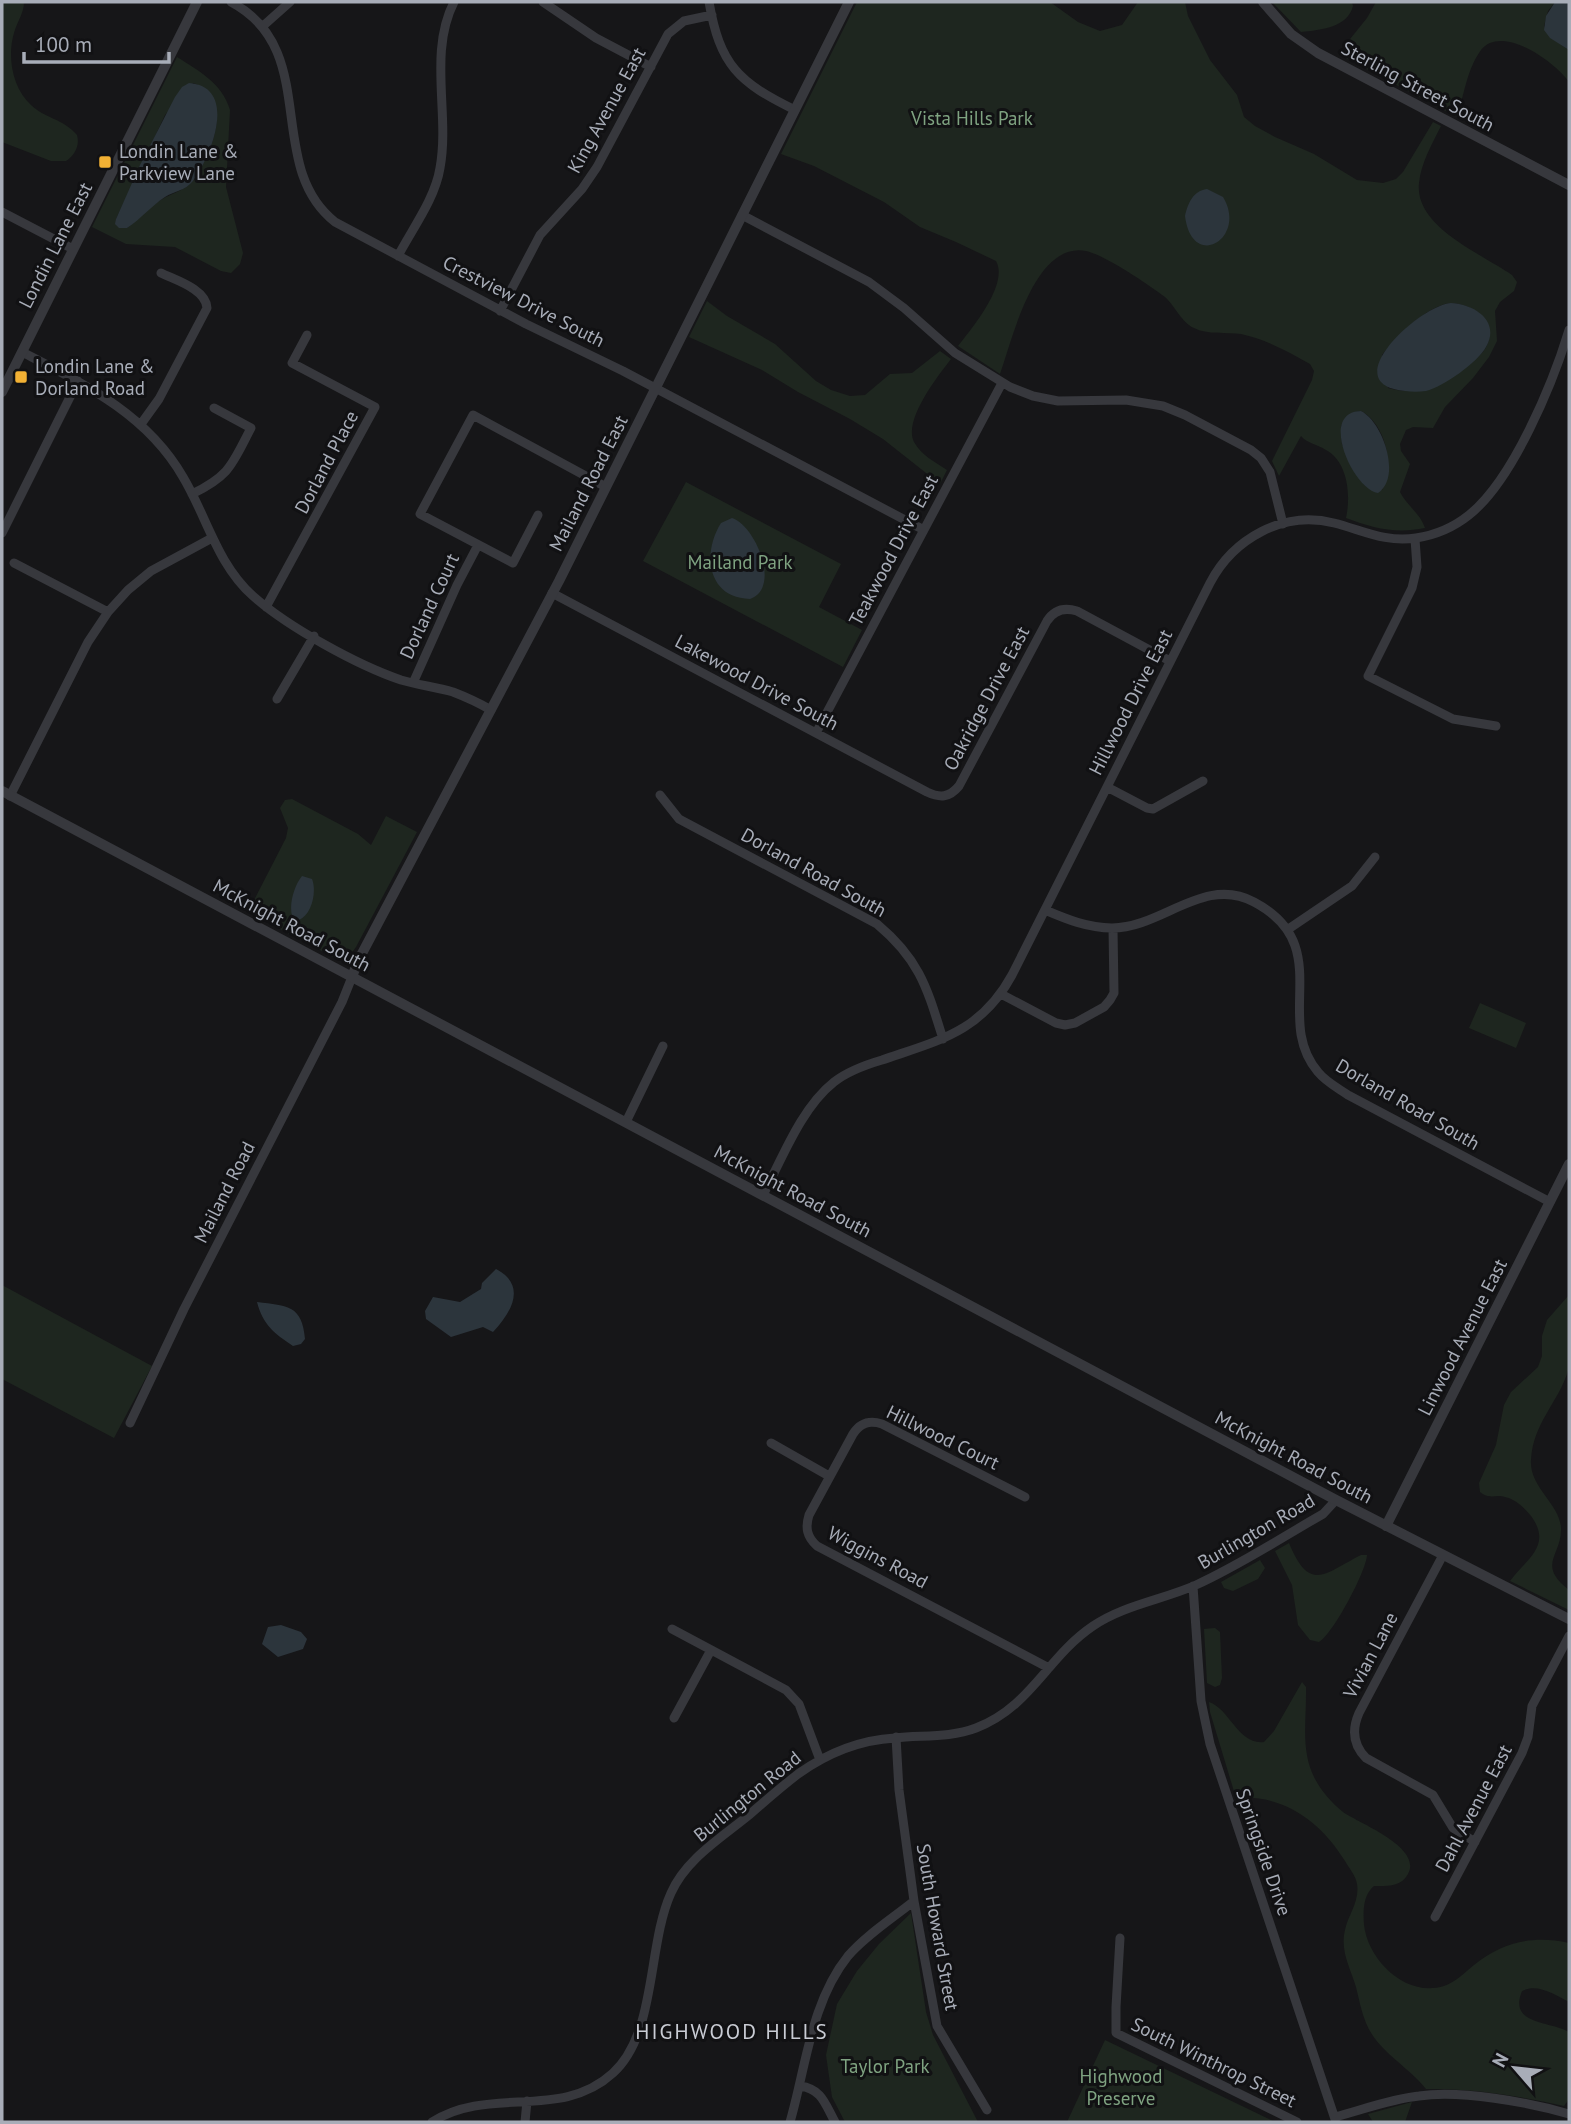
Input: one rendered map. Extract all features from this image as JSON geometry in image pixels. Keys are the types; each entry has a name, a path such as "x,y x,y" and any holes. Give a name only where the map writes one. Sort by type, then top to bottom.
{"street":[{"name":"Londin Lane East","path":"2,391 197,2"},
{"name":"Crestview Drive South","path":"231,2 248,12 263,26 274,43 281,63 301,169 310,195 335,222 500,311 655,388 924,530"},
{"path":"263,26 290,2"},
{"path":"398,256 439,174 442,45 445,23 454,2"},
{"path":"544,2 596,38 651,67"},
{"path":"709,2 721,47 732,67 755,88 794,110"},
{"name":"Mailand Road East","path":"352,977 552,593 849,2"},
{"name":"Sterling Street South","path":"1263,2 1291,34 1324,56 1569,185"},
{"name":"King Avenue East","path":"500,311 540,235 582,189 597,167 674,28 688,19 712,15"},
{"path":"2,212 73,249"},
{"path":"742,215 832,260 869,282 904,307 955,353 1002,383 1050,400 1136,401 1163,406 1251,450 1261,458 1272,476 1283,524"},
{"path":"141,424 155,407 207,308 207,302 202,295 161,273"},
{"name":"Hillwood Drive East","path":"763,1195 806,1114 830,1085 865,1065 943,1040 973,1023 1001,994 1220,565 1234,549 1252,536 1283,524 1318,520 1380,538 1415,538 1437,533 1454,525 1469,515 1490,493 1515,454 1535,418 1569,330"},
{"name":"Dorland Place","path":"266,607 375,407 292,363 307,335"},
{"path":"22,352 115,403 141,424 169,455 192,494 221,555 238,580 266,607 369,668 453,693 491,710"},
{"path":"2,533 78,381"},
{"name":"Teakwood Drive East","path":"816,733 1002,383"},
{"path":"192,494 213,484 225,474 251,428 214,408"},
{"name":"Dorland Court","path":"538,514 513,563 420,514 473,415 606,487"},
{"path":"6,793 88,642 108,612 151,570 212,538"},
{"path":"1415,538 1417,567 1412,588 1368,676 1453,719 1496,726"},
{"name":"Dorland Court","path":"413,683 478,545"},
{"path":"14,563 108,612"},
{"name":"Lakewood Drive South","path":"552,593 927,792 946,796"},
{"name":"Oakridge Drive East","path":"946,796 959,786 1053,613 1063,609 1077,611 1170,661"},
{"path":"277,699 314,636"},
{"path":"1107,787 1153,809 1203,781"},
{"name":"McKnight Road South","path":"6,793 1336,1500 1569,1619"},
{"name":"Dorland Road South","path":"660,795 679,819 890,934 912,958 920,973 943,1040"},
{"path":"1287,930 1352,887 1376,857"},
{"name":"Dorland Road South","path":"1045,910 1088,925 1113,928 1136,924 1187,902 1220,894 1234,894 1257,903 1278,918 1297,947 1301,969 1299,1016 1304,1046 1318,1072 1348,1095 1550,1202"},
{"path":"1001,994 1056,1023 1065,1025 1075,1023 1104,1007 1114,993 1113,928"},
{"name":"Mailand Road","path":"130,1423 184,1308 342,1003 352,977"},
{"path":"626,1122 663,1046"},
{"name":"Linwood Avenue East","path":"1386,1526 1569,1164"},
{"name":"Hillwood Court","path":"829,1476 857,1428 869,1422 877,1422 1025,1497"},
{"path":"771,1443 829,1476"},
{"name":"Wiggins Road","path":"829,1476 807,1522 813,1542 1049,1668"},
{"name":"Burlington Road","path":"432,2122 460,2108 479,2104 570,2098 599,2085 619,2068 637,2039 664,1913 681,1875 701,1854 798,1774 820,1760 873,1740 950,1735 975,1729 1011,1709 1030,1692 1068,1646 1103,1620 1193,1586 1323,1514 1336,1500"},
{"name":"Vivian Lane","path":"1443,1555 1359,1713 1354,1733 1358,1748 1366,1758 1433,1796 1452,1828 1475,1842"},
{"name":"Springside Drive","path":"1193,1586 1201,1702 1210,1744 1335,2120"},
{"path":"672,1629 776,1683 793,1696 804,1714 820,1760"},
{"name":"Dahl Avenue East","path":"1435,1917 1522,1753 1532,1706 1569,1636"},
{"path":"674,1718 711,1650"},
{"name":"South Howard Street","path":"896,1737 899,1790 914,1901 937,2026 987,2110"},
{"path":"790,2122 821,2003 839,1969 858,1946 914,1901"},
{"name":"South Winthrop Street","path":"1120,1938 1116,2034 1297,2122"},
{"path":"800,2086 812,2088 820,2095 835,2122"},
{"path":"1335,2120 1407,2098 1436,2094 1517,2103 1569,2114"},
{"path":"525,2122 527,2101"}],"green space":[{"path":"2,2 24,2 12,42 11,61 15,81 31,105 66,125 77,135 76,150 66,161 51,161 2,142"},
{"name":"Vista Hills Park","path":"857,2 1050,2 1078,22 1100,31 1122,25 1138,2 1185,2 1188,16 1210,60 1237,95 1244,117 1255,126 1314,154 1357,180 1383,183 1396,179 1433,122 1441,126 1422,168 1420,199 1427,213 1452,238 1512,275 1517,282 1514,291 1500,302 1495,311 1497,341 1489,357 1445,407 1433,428 1413,427 1406,430 1400,444 1401,451 1410,464 1400,492 1425,528 1384,529 1346,518 1346,480 1339,462 1326,450 1301,436 1279,476 1272,461 1312,380 1314,371 1310,364 1277,346 1250,336 1205,332 1194,328 1158,292 1115,264 1086,251 1068,252 1052,261 1039,277 1019,318 1000,374 958,346 980,317 993,293 999,271 996,261 920,227 884,202 814,166 781,154","holes":["1451,303 1475,310 1486,321 1489,336 1484,351 1450,377 1431,387 1411,391 1388,388 1382,355 1422,316 1441,305","1361,411 1377,426 1386,447 1388,470 1382,490 1358,477 1342,444 1341,426 1349,415"]},
{"path":"1272,2 1352,2 1353,6 1346,19 1340,23 1301,32"},
{"path":"1376,2 1555,2 1548,11 1544,26 1550,37 1569,50 1569,82 1553,65 1528,49 1515,43 1490,43 1481,50 1472,65 1457,117 1338,54 1367,18"},
{"path":"177,57 216,85 230,110 226,187 243,253 240,264 231,273 221,271 175,247 126,244 92,227","holes":["193,83 204,89 216,106 216,129 209,152 196,177 185,188 152,206 127,228 117,226 116,219 165,115"]},
{"path":"707,301 775,344 816,381 831,390 850,396 865,395 890,374 912,373 940,351 951,359 917,411 912,433 920,451 947,470 940,484 883,439 850,419 762,370 689,337"},
{"name":"Mailand Park","path":"686,482 841,564 819,607 862,630 843,667 643,561"},
{"path":"292,799 358,834 371,845 386,816 417,832 356,947 344,958 333,957 248,912 286,838 288,828 280,808 285,800"},
{"path":"1480,1003 1526,1023 1516,1048 1469,1028"},
{"path":"2,1285 152,1366 114,1438 2,1379"},
{"path":"1569,1295 1568,1371 1536,1435 1531,1460 1535,1479 1559,1519 1560,1538 1552,1566 1559,1581 1569,1590 1569,1610 1510,1581 1535,1552 1539,1536 1537,1527 1520,1504 1505,1497 1480,1492 1479,1483 1496,1445 1504,1405 1511,1392 1538,1367 1547,1320"},
{"path":"1289,1543 1304,1569 1312,1574 1328,1573 1361,1555 1367,1555 1348,1602 1319,1642 1310,1640 1298,1625 1292,1585 1275,1551"},
{"path":"1260,1560 1265,1568 1258,1579 1233,1591 1224,1588 1221,1582"},
{"path":"1215,1628 1220,1632 1222,1678 1220,1685 1215,1687 1207,1683 1204,1629"},
{"path":"1302,1682 1306,1687 1306,1748 1318,1784 1343,1812 1398,1845 1410,1864 1408,1874 1402,1881 1393,1885 1374,1886 1364,1904 1367,1938 1381,1963 1391,1973 1416,1986 1444,1986 1485,1957 1507,1946 1531,1940 1569,1943 1569,2002 1534,1988 1522,1991 1519,2002 1526,2016 1569,2032 1569,2099 1564,2106 1495,2093 1426,2089 1371,2033 1346,1959 1344,1945 1345,1930 1357,1896 1354,1875 1325,1834 1300,1813 1270,1801 1236,1798 1210,1712 1209,1702 1223,1712 1247,1738 1264,1742 1274,1731"},
{"name":"Taylor Park","path":"911,1913 926,2012 933,2035 978,2122 845,2122 832,2097 826,2055 837,2004 857,1971 879,1944"},
{"name":"Highwood Preserve","path":"1105,2040 1275,2122 1067,2122"},
{"path":"1412,2102 1405,2122 1373,2122 1368,2114"}],"shaded area":[{"path":"1555,2 1569,2 1569,50 1550,38 1544,30 1546,16"},
{"path":"189,83 205,87 214,97 216,125 207,157 190,184 165,197 127,228 119,228 115,224 116,219 140,165 175,97 182,87"},
{"path":"1207,189 1223,197 1229,212 1229,225 1224,236 1216,243 1207,245 1197,242 1190,233 1185,216 1192,198"},
{"path":"1451,303 1476,311 1488,322 1490,338 1482,353 1468,366 1433,389 1416,392 1385,386 1378,375 1380,361 1389,346 1420,317 1437,307"},
{"path":"1361,411 1376,426 1387,450 1389,475 1378,493 1359,479 1344,451 1342,424 1348,415"},
{"path":"732,518 749,532 762,557 764,583 759,593 750,599 736,597 725,591 712,572 711,547 715,535 721,523"},
{"path":"302,876 312,879 314,896 307,913 299,920 292,916 291,906"},
{"path":"496,1269 506,1275 514,1291 506,1316 493,1332 483,1327 451,1337 426,1319 425,1311 433,1297 460,1302 481,1289 482,1283"},
{"path":"257,1302 285,1307 297,1313 305,1339 301,1344 293,1346 275,1332 262,1317"},
{"path":"281,1625 301,1632 307,1639 303,1649 278,1657 262,1644 268,1627"}],"place":[{"name":"Londin Lane & Parkview Lane","path":"105,162"},
{"name":"Londin Lane & Dorland Road","path":"21,377"}],"district":[{"name":"HIGHWOOD HILLS","path":"732,2032"}]}
